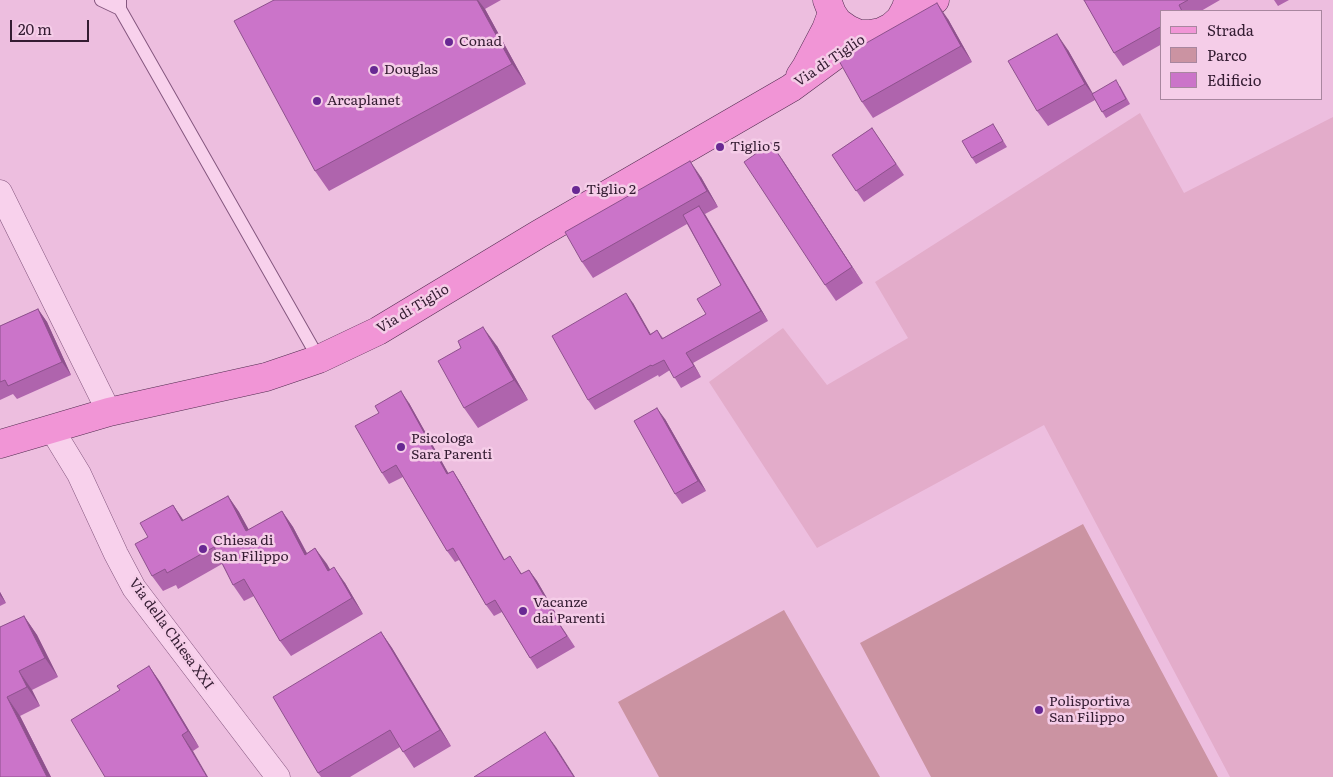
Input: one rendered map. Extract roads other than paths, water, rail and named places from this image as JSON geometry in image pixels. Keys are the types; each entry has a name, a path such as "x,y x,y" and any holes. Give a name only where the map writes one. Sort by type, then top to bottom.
{"main road":[{"path":"904,9 920,6 935,0"},
{"path":"830,6 838,22 858,34 870,34"},
{"name":"Via di Tiglio","path":"790,88 806,67 826,29 830,6"},
{"name":"Via di Tiglio","path":"0,444 109,412 266,377 319,359 378,331 616,188 790,88 844,49 870,34 881,32 891,27 904,9"}],"street":[{"path":"0,192 109,412"},
{"name":"Via della Chiesa XXI","path":"51,428 79,474 134,588 278,777"}],"lane":[{"path":"101,0 120,5 319,359"}],"place":[{"name":"Conad","path":"449,42"},
{"name":"Douglas","path":"374,70"},
{"name":"Arcaplanet","path":"317,101"},
{"name":"Tiglio 5","path":"720,147"},
{"name":"Tiglio 2","path":"576,190"},
{"name":"Psicologa Sara Parenti","path":"401,447"},
{"name":"Chiesa di San Filippo","path":"203,549"},
{"name":"Vacanze dai Parenti","path":"523,611"},
{"name":"Polisportiva San Filippo","path":"1039,710"}]}
